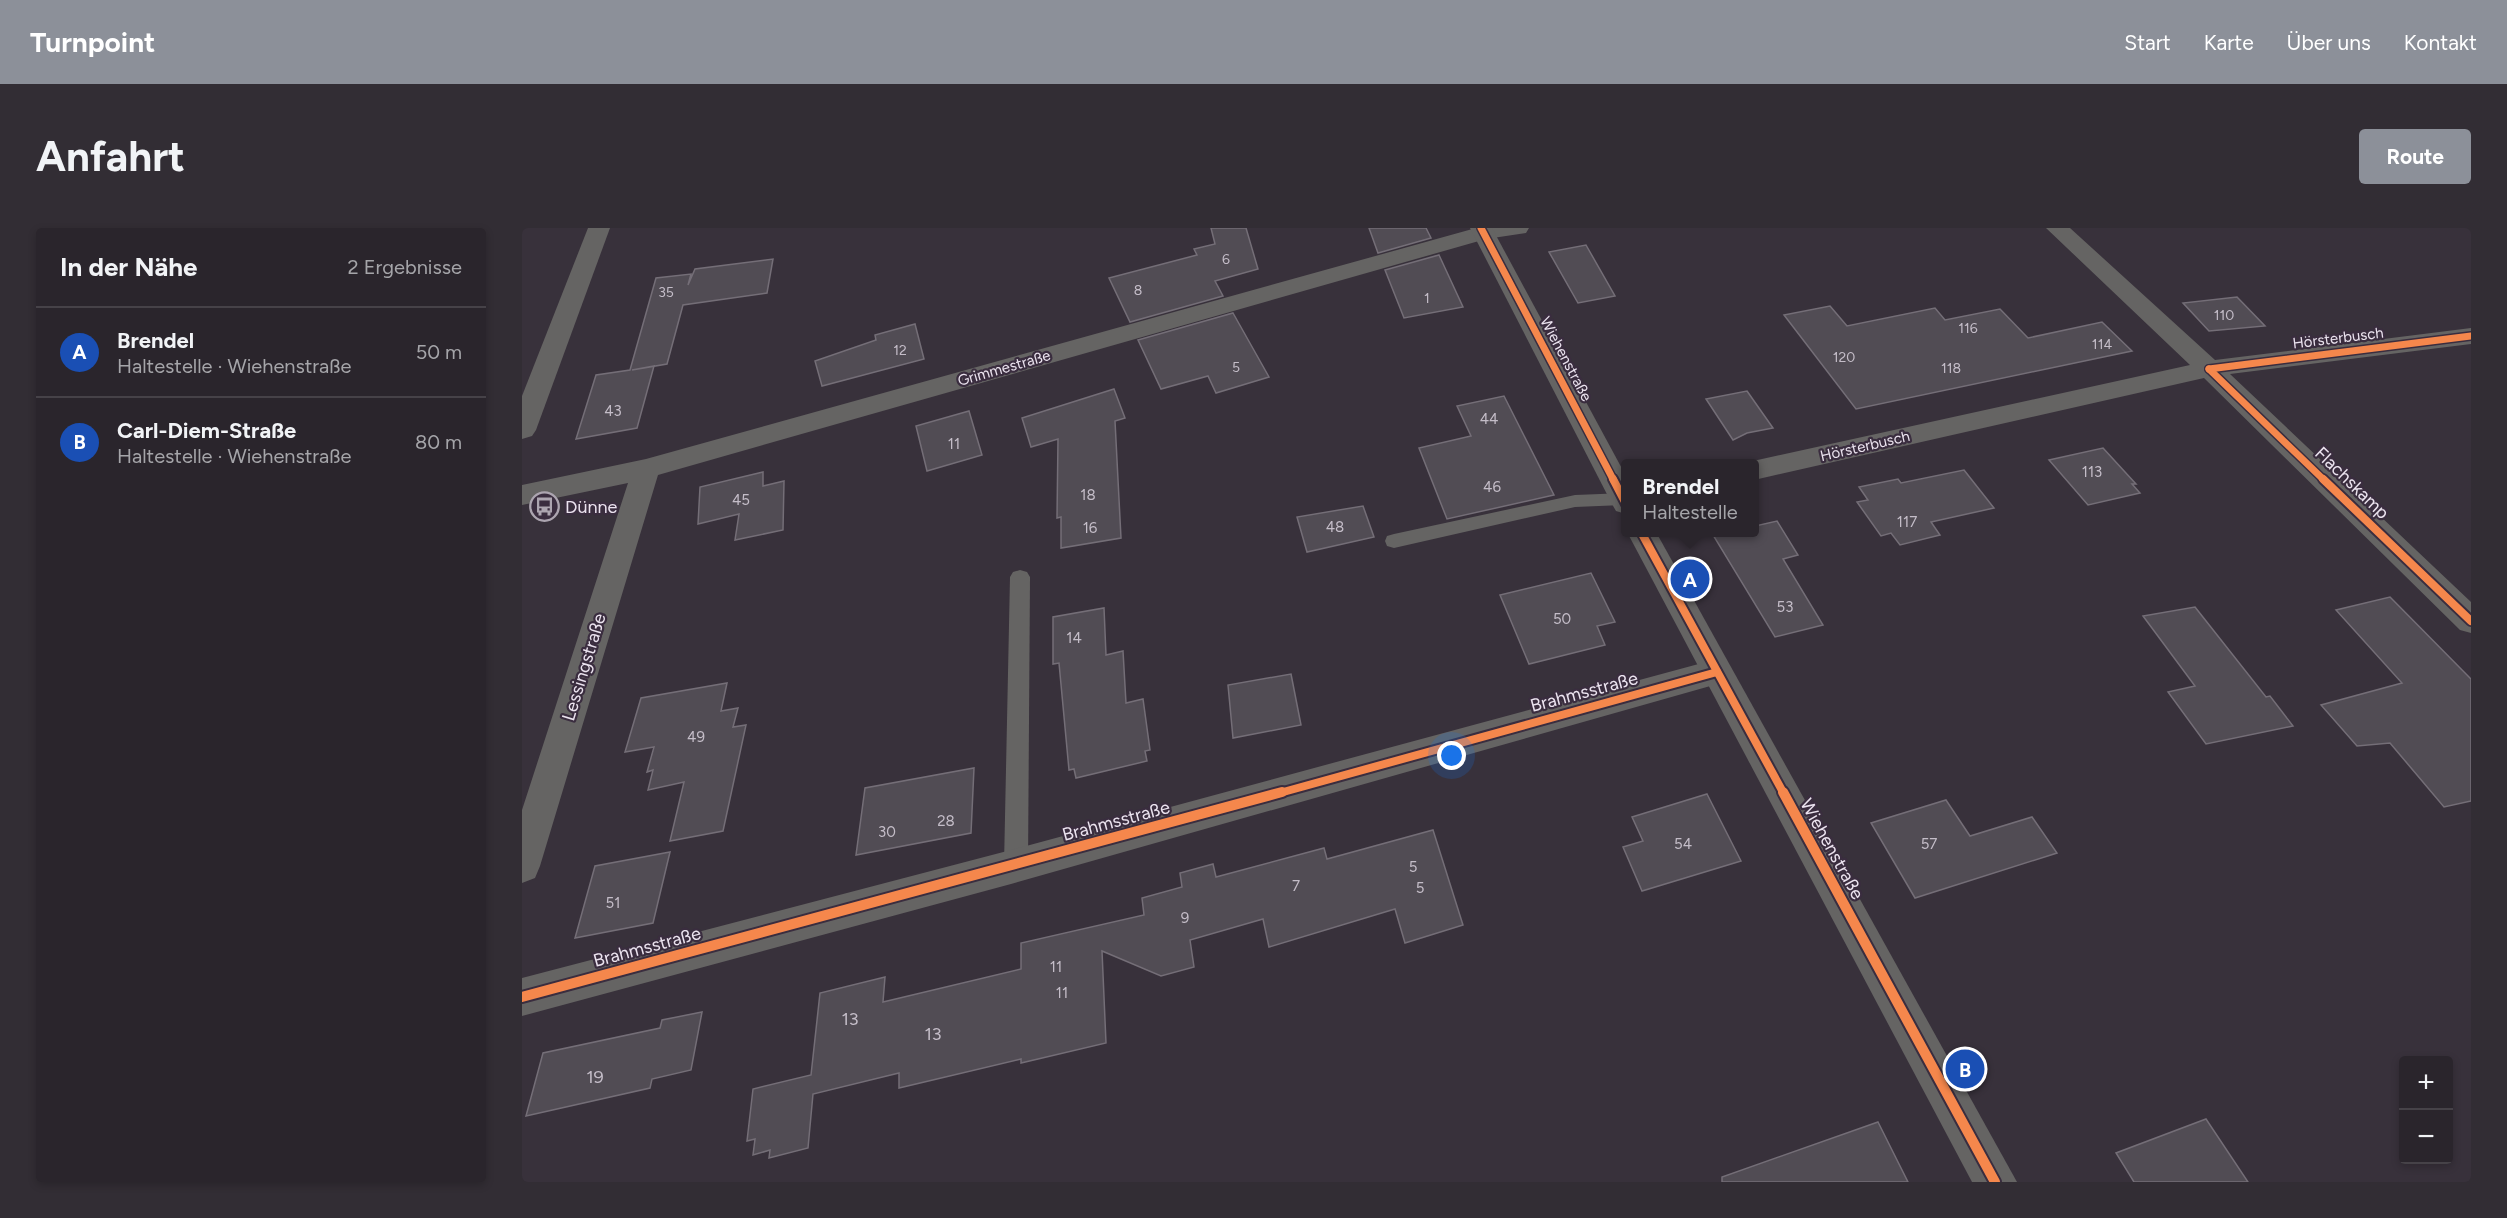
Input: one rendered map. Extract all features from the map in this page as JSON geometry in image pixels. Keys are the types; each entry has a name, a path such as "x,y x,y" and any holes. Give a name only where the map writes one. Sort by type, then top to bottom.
{"street":[{"path":"522,430 599,228"},
{"name":"Grimmestraße","path":"522,495 646,468 1482,231 1518,228"},
{"name":"Flachskamp","path":"2057,228 2209,369 2471,621"},
{"name":"Wiehenstraße","path":"1482,231 1621,493"},
{"name":"Hörsterbusch","path":"1759,469 2209,369 2471,336"},
{"name":"Lessingstraße","path":"522,866 646,468"},
{"name":"Wiehenstraße","path":"1644,537 1995,1182"},
{"name":"Brahmsstraße","path":"522,997 1016,865 1717,672"}],"lane":[{"path":"1394,541 1575,501 1621,501"},
{"path":"1016,865 1020,577"}],"building":[{"path":"1211,228 1246,228 1258,269 1215,281 1223,296 1130,322 1109,278 1197,255 1194,249 1215,244"},
{"path":"1369,228 1426,228 1431,238 1378,253"},
{"path":"1586,245 1615,296 1578,303 1549,252"},
{"path":"1439,255 1463,307 1404,318 1385,270"},
{"path":"773,259 767,293 683,305 667,364 654,366 637,428 576,439 596,375 630,370 656,278 691,274 688,285 695,269"},
{"path":"2237,297 2265,326 2209,331 2183,303"},
{"path":"1830,306 1847,326 1935,308 1945,320 2000,309 2028,338 2102,322 2132,351 1856,409 1784,315"},
{"path":"1233,313 1269,377 1216,393 1208,376 1161,389 1138,340"},
{"path":"915,324 924,359 822,386 815,361 876,340 875,335"},
{"path":"1114,389 1125,418 1115,421 1121,538 1061,548 1061,517 1057,518 1058,439 1031,447 1022,418"},
{"path":"1747,391 1773,428 1747,433 1733,440 1706,399"},
{"path":"1504,396 1554,495 1447,519 1419,448 1471,436 1457,406"},
{"path":"969,411 982,455 927,471 916,426"},
{"path":"2103,448 2136,484 2132,484 2140,493 2088,505 2049,460"},
{"path":"1964,470 1994,508 1931,522 1940,535 1900,545 1891,533 1881,536 1857,502 1868,500 1859,487 1898,479 1901,483"},
{"path":"763,472 763,486 784,481 783,530 735,540 739,514 698,524 700,487"},
{"path":"1363,506 1374,537 1307,552 1297,517"},
{"path":"1777,521 1798,555 1783,559 1823,625 1775,637 1714,537 1759,537 1759,525"},
{"path":"1591,573 1615,622 1597,626 1605,645 1529,664 1500,595"},
{"path":"2390,597 2471,679 2471,801 2444,807 2390,743 2357,746 2321,705 2402,683 2336,610"},
{"path":"2195,607 2266,697 2270,696 2293,726 2206,744 2168,692 2195,686 2143,616"},
{"path":"1104,608 1106,655 1123,651 1126,703 1143,699 1150,750 1145,751 1147,761 1076,778 1074,769 1069,770 1059,663 1053,664 1053,617"},
{"path":"1291,674 1301,725 1233,738 1228,685"},
{"path":"727,683 721,711 738,708 733,727 746,725 723,831 670,841 684,782 648,790 653,770 647,772 654,747 625,752 641,698"},
{"path":"974,768 971,833 856,855 865,788"},
{"path":"1707,794 1741,861 1642,891 1623,847 1643,841 1632,817"},
{"path":"1946,800 1970,836 2032,817 2057,853 1915,898 1871,823"},
{"path":"1433,830 1463,925 1405,943 1395,909 1269,947 1263,919 1190,940 1194,967 1161,976 1102,951 1106,1043 1021,1063 1021,1059 899,1088 899,1073 813,1094 808,1148 769,1158 770,1150 753,1155 755,1139 747,1141 753,1089 811,1075 820,993 885,977 883,1002 1021,969 1021,943 1144,915 1142,898 1182,887 1180,873 1213,864 1216,877 1324,848 1327,859"},
{"path":"670,852 653,923 575,938 595,866"},
{"path":"702,1012 691,1070 652,1079 650,1088 526,1116 543,1053 660,1028 662,1020"},
{"path":"2206,1119 2248,1182 2134,1182 2116,1153"},
{"path":"1878,1122 1908,1182 1722,1182 1722,1177"}],"cycle path":[{"path":"1481,228 1621,494"},
{"path":"2209,369 2471,336"},
{"path":"2209,369 2471,621"},
{"path":"1644,537 1995,1182"},
{"path":"522,997 1011,867 1717,672"}],"place":[{"name":"Dünne","path":"544,507"},
{"name":"Brendel","path":"1690,579"},
{"name":"Carl-Diem-Straße","path":"1965,1069"}]}
